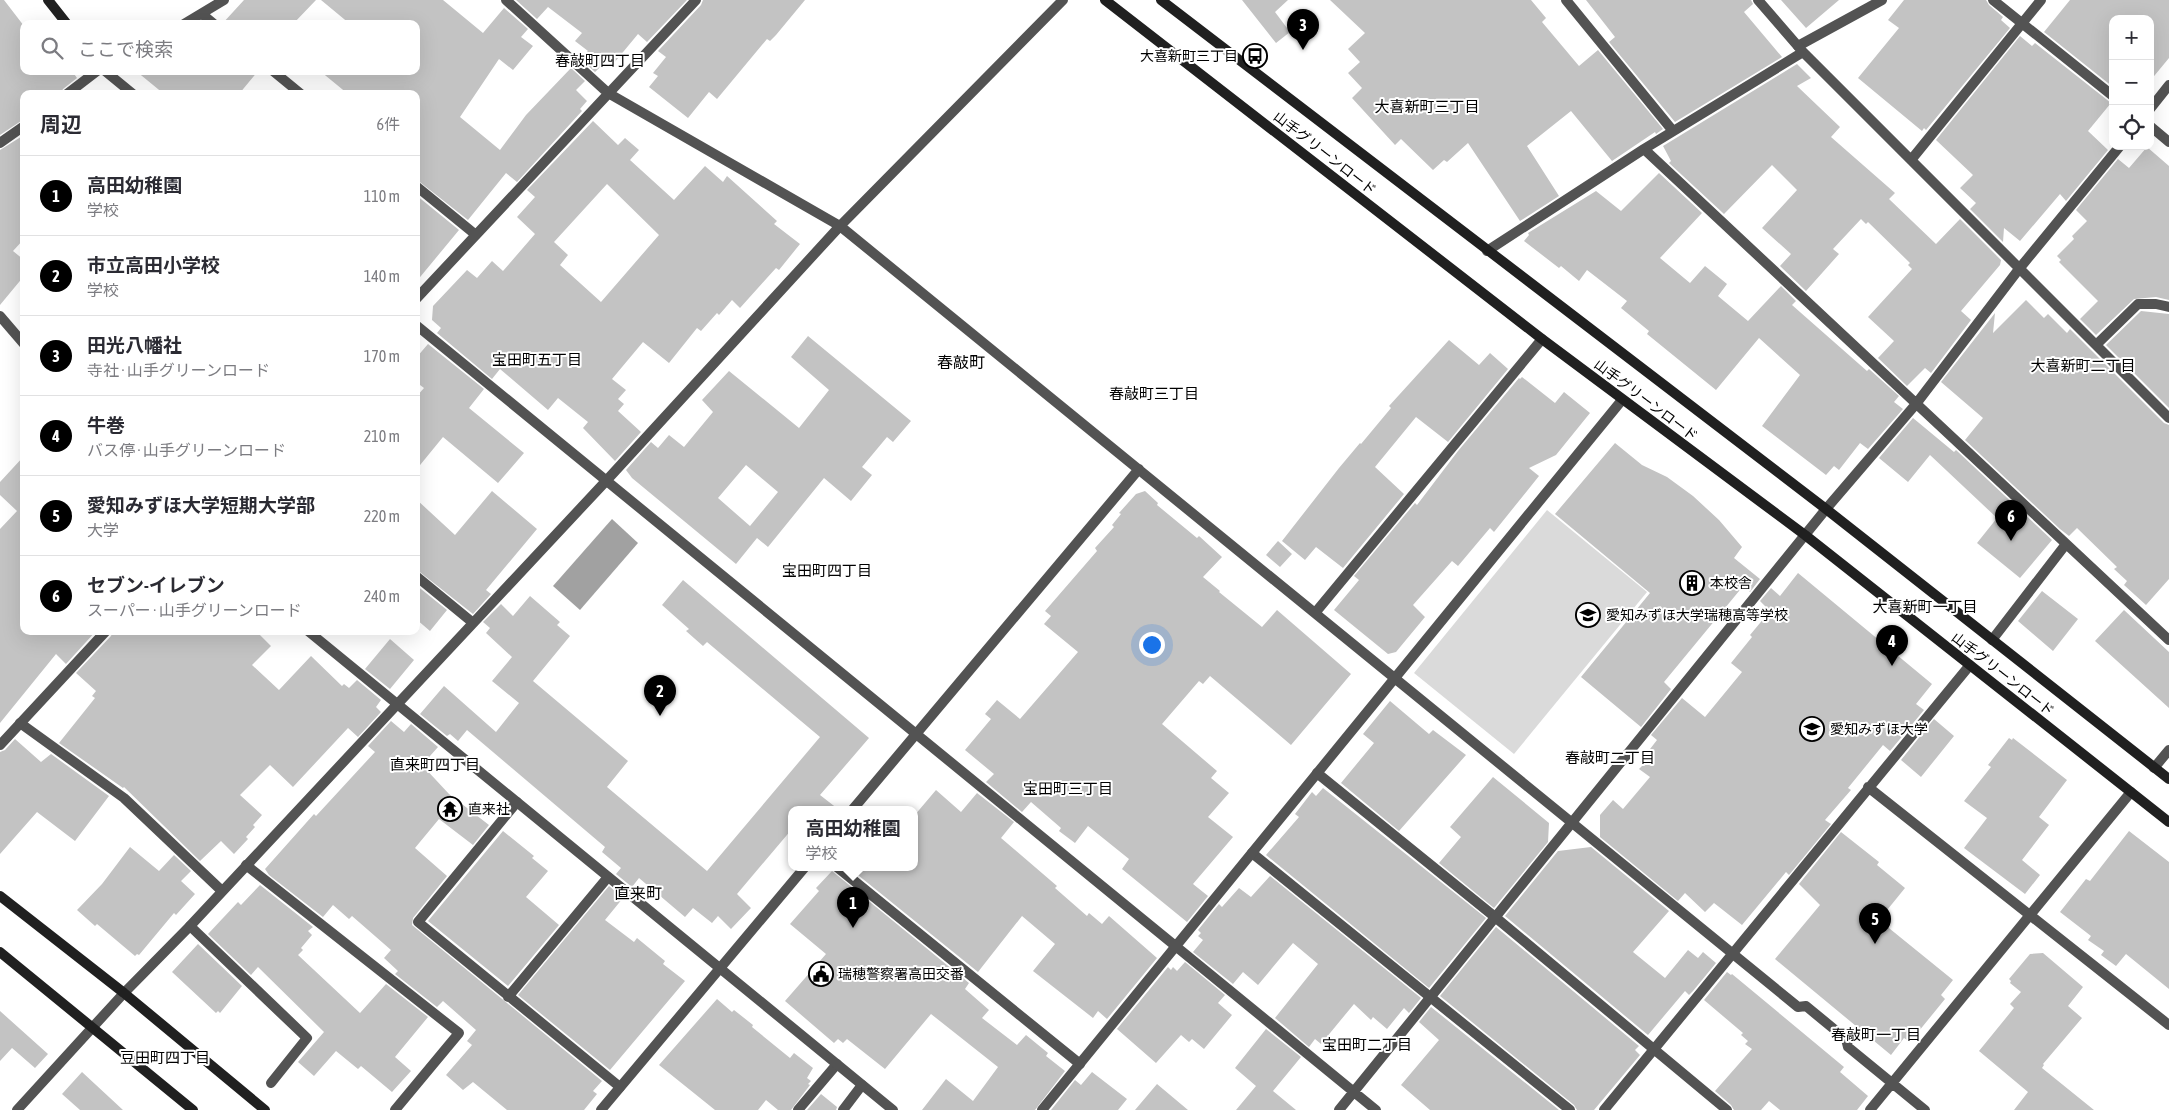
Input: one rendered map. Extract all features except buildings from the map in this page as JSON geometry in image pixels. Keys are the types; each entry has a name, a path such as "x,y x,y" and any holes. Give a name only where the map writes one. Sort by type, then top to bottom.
{"street":[{"path":"48,0 64,20"},
{"path":"191,20 224,0"},
{"path":"506,0 608,93 840,226 1798,1008 1806,1006 1846,1039 1848,1047 1925,1110"},
{"path":"420,295 696,0"},
{"path":"17,1110 606,481 840,226 1063,0"},
{"name":"山手グリーンロード","path":"1106,0 1542,339 1805,535 2169,822"},
{"name":"山手グリーンロード","path":"1161,0 1826,509 2169,779"},
{"path":"1566,0 1673,131"},
{"path":"1758,0 1800,49 2169,418"},
{"path":"1487,251 1800,49 1882,0"},
{"path":"1993,0 2109,93"},
{"path":"1911,160 2041,0"},
{"path":"202,14 209,20"},
{"path":"72,90 92,75"},
{"path":"110,75 128,90"},
{"path":"278,75 296,90"},
{"path":"2153,105 2169,85"},
{"path":"0,144 20,129"},
{"path":"2154,129 2169,142"},
{"path":"1644,149 2169,640"},
{"path":"1339,1110 1826,509 1916,404 2019,269 2117,150"},
{"path":"420,189 476,234"},
{"path":"2096,345 2138,304 2156,304 2169,307"},
{"path":"0,316 20,339"},
{"path":"420,328 1376,1110"},
{"path":"1315,613 1542,339"},
{"path":"1042,1110 1622,400"},
{"path":"856,806 1139,469"},
{"path":"1992,640 2066,544"},
{"path":"420,579 472,622"},
{"path":"0,745 102,635"},
{"path":"313,635 893,1110"},
{"path":"1604,1110 1731,953 1970,665"},
{"path":"20,724 124,798 222,891"},
{"path":"2154,768 2169,750"},
{"path":"1317,773 1495,917 1727,1110"},
{"path":"1868,787 2169,1025"},
{"path":"1870,1110 2131,792"},
{"path":"517,802 418,922 620,1087"},
{"path":"1252,852 1570,1110"},
{"path":"246,865 460,1033 395,1110"},
{"path":"601,1110 802,871"},
{"path":"842,871 1080,1064"},
{"path":"508,997 608,877"},
{"path":"0,896 266,1110"},
{"path":"190,926 307,1038 272,1083"},
{"path":"0,952 193,1110"},
{"path":"798,1110 837,1064"},
{"path":"842,1110 862,1085"}],"shaded area":[{"path":"1547,510 1647,592 1514,754 1414,673"},
{"path":"612,519 638,543 580,610 553,586"}],"place":[{"name":"田光八幡社","path":"1303,50"},
{"name":"大喜新町三丁目","path":"1255,56"},
{"name":"セブン-イレブン","path":"2011,541"},
{"name":"本校舎","path":"1692,583"},
{"name":"愛知みずほ大学瑞穂高等学校","path":"1588,615"},
{"name":"牛巻","path":"1892,666"},
{"name":"市立高田小学校","path":"660,716"},
{"name":"愛知みずほ大学","path":"1812,729"},
{"name":"直来社","path":"450,809"},
{"name":"高田幼稚園","path":"853,928"},
{"name":"愛知みずほ大学短期大学部","path":"1875,944"},
{"name":"瑞穂警察署高田交番","path":"821,974"}],"district":[{"name":"春敲町四丁目","path":"600,60"},
{"name":"大喜新町三丁目","path":"1427,106"},
{"name":"宝田町五丁目","path":"537,359"},
{"name":"春敲町","path":"961,362"},
{"name":"大喜新町二丁目","path":"2083,365"},
{"name":"春敲町三丁目","path":"1154,393"},
{"name":"宝田町四丁目","path":"827,570"},
{"name":"大喜新町一丁目","path":"1925,606"},
{"name":"春敲町二丁目","path":"1610,757"},
{"name":"直来町四丁目","path":"435,764"},
{"name":"宝田町三丁目","path":"1068,788"},
{"name":"直来町","path":"638,893"},
{"name":"春敲町一丁目","path":"1876,1034"},
{"name":"宝田町二丁目","path":"1367,1044"},
{"name":"豆田町四丁目","path":"165,1057"}]}
